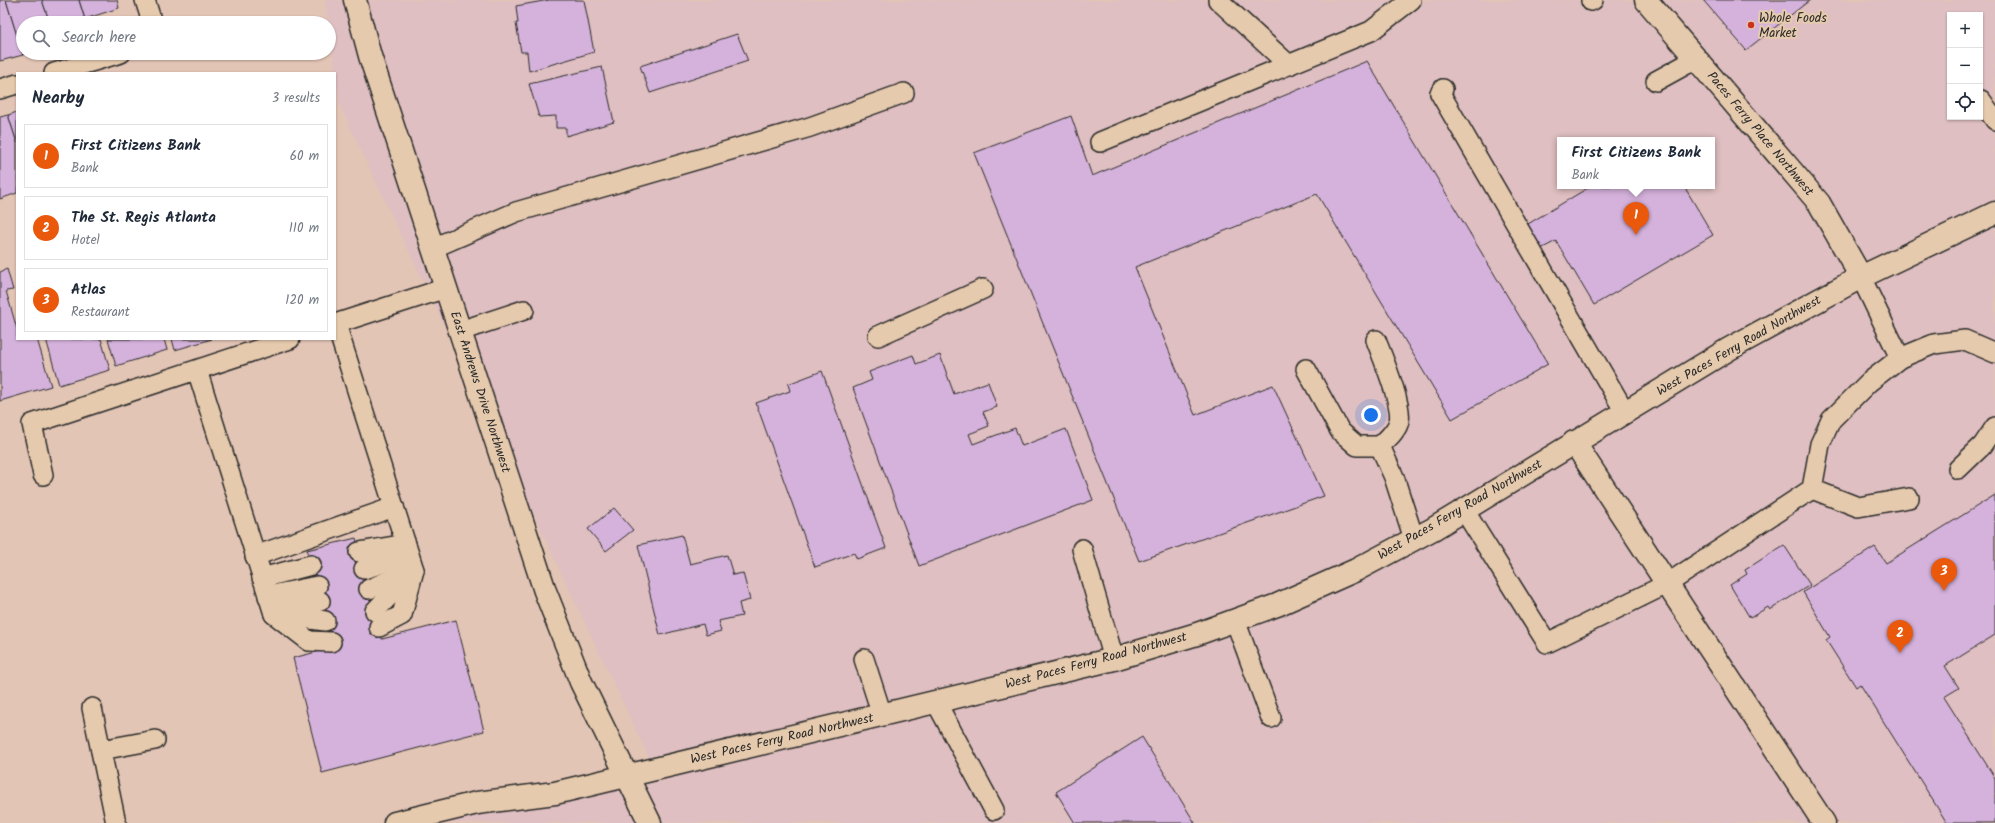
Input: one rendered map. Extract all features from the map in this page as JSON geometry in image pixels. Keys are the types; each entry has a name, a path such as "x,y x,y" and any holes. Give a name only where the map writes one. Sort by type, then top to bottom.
{"main road":[{"name":"East Andrews Drive Northwest","path":"355,0 370,56 545,591 581,682 650,823"},
{"name":"Paces Ferry Place Northwest","path":"1646,0 1819,204 1861,277"},
{"name":"West Paces Ferry Road Northwest","path":"395,823 477,803 555,793 1114,659 1197,634 1278,605 1356,570 1414,539 1713,358 1861,277 1995,213"},
{"path":"1574,442 1824,823"}],"lane":[{"path":"145,0 150,16"},
{"path":"1218,0 1289,65"},
{"path":"1100,142 1371,31 1411,0"},
{"path":"1656,81 1696,59"},
{"path":"57,72 98,60"},
{"path":"0,89 16,84"},
{"path":"1443,89 1440,93 1625,412"},
{"path":"433,248 516,212 810,127 904,92"},
{"path":"1983,103 1995,120"},
{"path":"1861,277 1900,358"},
{"path":"377,619 410,556 336,324 446,288"},
{"path":"878,336 983,289"},
{"path":"460,331 524,310"},
{"path":"43,475 32,424 287,340"},
{"path":"1306,369 1340,432 1357,446 1380,446 1393,433 1399,421 1398,404 1376,340"},
{"path":"1464,510 1548,643 1667,584 1812,489 1820,444 1831,420 1869,382 1900,358 1934,344 1966,340 1995,353"},
{"path":"197,370 271,605 309,641 331,642"},
{"path":"1958,469 1983,445 1995,427"},
{"path":"1380,446 1394,477 1414,539"},
{"path":"1812,489 1858,508 1909,498"},
{"path":"255,556 394,507"},
{"path":"1082,548 1114,659"},
{"path":"362,560 410,556"},
{"path":"369,589 410,556"},
{"path":"262,578 311,565"},
{"path":"271,605 319,594"},
{"path":"271,605 325,621"},
{"path":"1235,620 1271,718"},
{"path":"864,659 882,715"},
{"path":"936,702 994,810"},
{"path":"92,708 116,823"},
{"path":"101,750 155,740"}],"shaded area":[{"path":"325,0 1995,0 1995,823 415,823 651,762 340,106 333,60 336,60 336,16 327,16"}],"building":[{"path":"0,0 6,0 16,32 16,57 0,61"},
{"path":"6,0 42,0 48,16 16,16 16,32"},
{"path":"42,0 79,0 84,16 48,16"},
{"path":"79,0 117,0 119,8 94,16 84,16"},
{"path":"549,0 584,0 594,52 529,71 527,52 521,52 516,23 518,23 516,6"},
{"name":"Whole Foods Market","path":"1703,0 1810,0 1746,50"},
{"path":"737,34 748,61 650,93 640,66"},
{"path":"1367,61 1548,364 1452,419 1317,194 1135,267 1195,415 1273,385 1324,496 1139,561 974,153 1071,116 1092,176"},
{"path":"602,67 614,122 566,136 566,128 556,128 556,116 539,117 529,84"},
{"path":"16,112 16,140 8,115"},
{"path":"8,115 16,140 16,193 0,199 0,117"},
{"path":"1586,189 1686,189 1713,235 1594,305 1556,241 1537,251 1523,227"},
{"path":"7,269 13,290 6,291 16,326 16,340 37,340 51,386 0,401 0,272"},
{"path":"46,340 101,340 110,370 59,385"},
{"path":"108,340 164,340 167,350 116,366"},
{"path":"172,340 209,340 175,350"},
{"path":"913,355 916,364 940,355 954,394 988,382 997,407 983,412 989,426 969,434 973,444 1015,428 1022,446 1066,429 1093,500 919,566 853,388 872,380 869,372"},
{"path":"822,371 886,548 857,559 854,553 815,567 756,403 790,391 788,384"},
{"path":"1995,495 1995,635 1945,666 1959,688 1944,697 1995,778 1995,823 1947,823 1860,684 1856,687 1826,640 1830,637 1803,592 1875,547 1886,563"},
{"path":"614,508 633,530 606,551 588,529"},
{"path":"682,535 690,564 727,555 733,575 743,573 750,600 739,603 742,616 718,621 721,631 706,635 703,624 660,635 638,545"},
{"path":"356,538 382,639 456,620 484,731 322,773 293,658 332,648 307,550"},
{"path":"1784,545 1810,585 1770,610 1768,607 1750,618 1730,585 1747,574 1745,570"},
{"path":"1142,737 1195,823 1075,823 1056,792"}],"place":[{"name":"Whole Foods Market","path":"1751,25"},
{"name":"First Citizens Bank","path":"1636,235"},
{"name":"Atlas","path":"1944,591"},
{"name":"The St. Regis Atlanta","path":"1900,653"}]}
